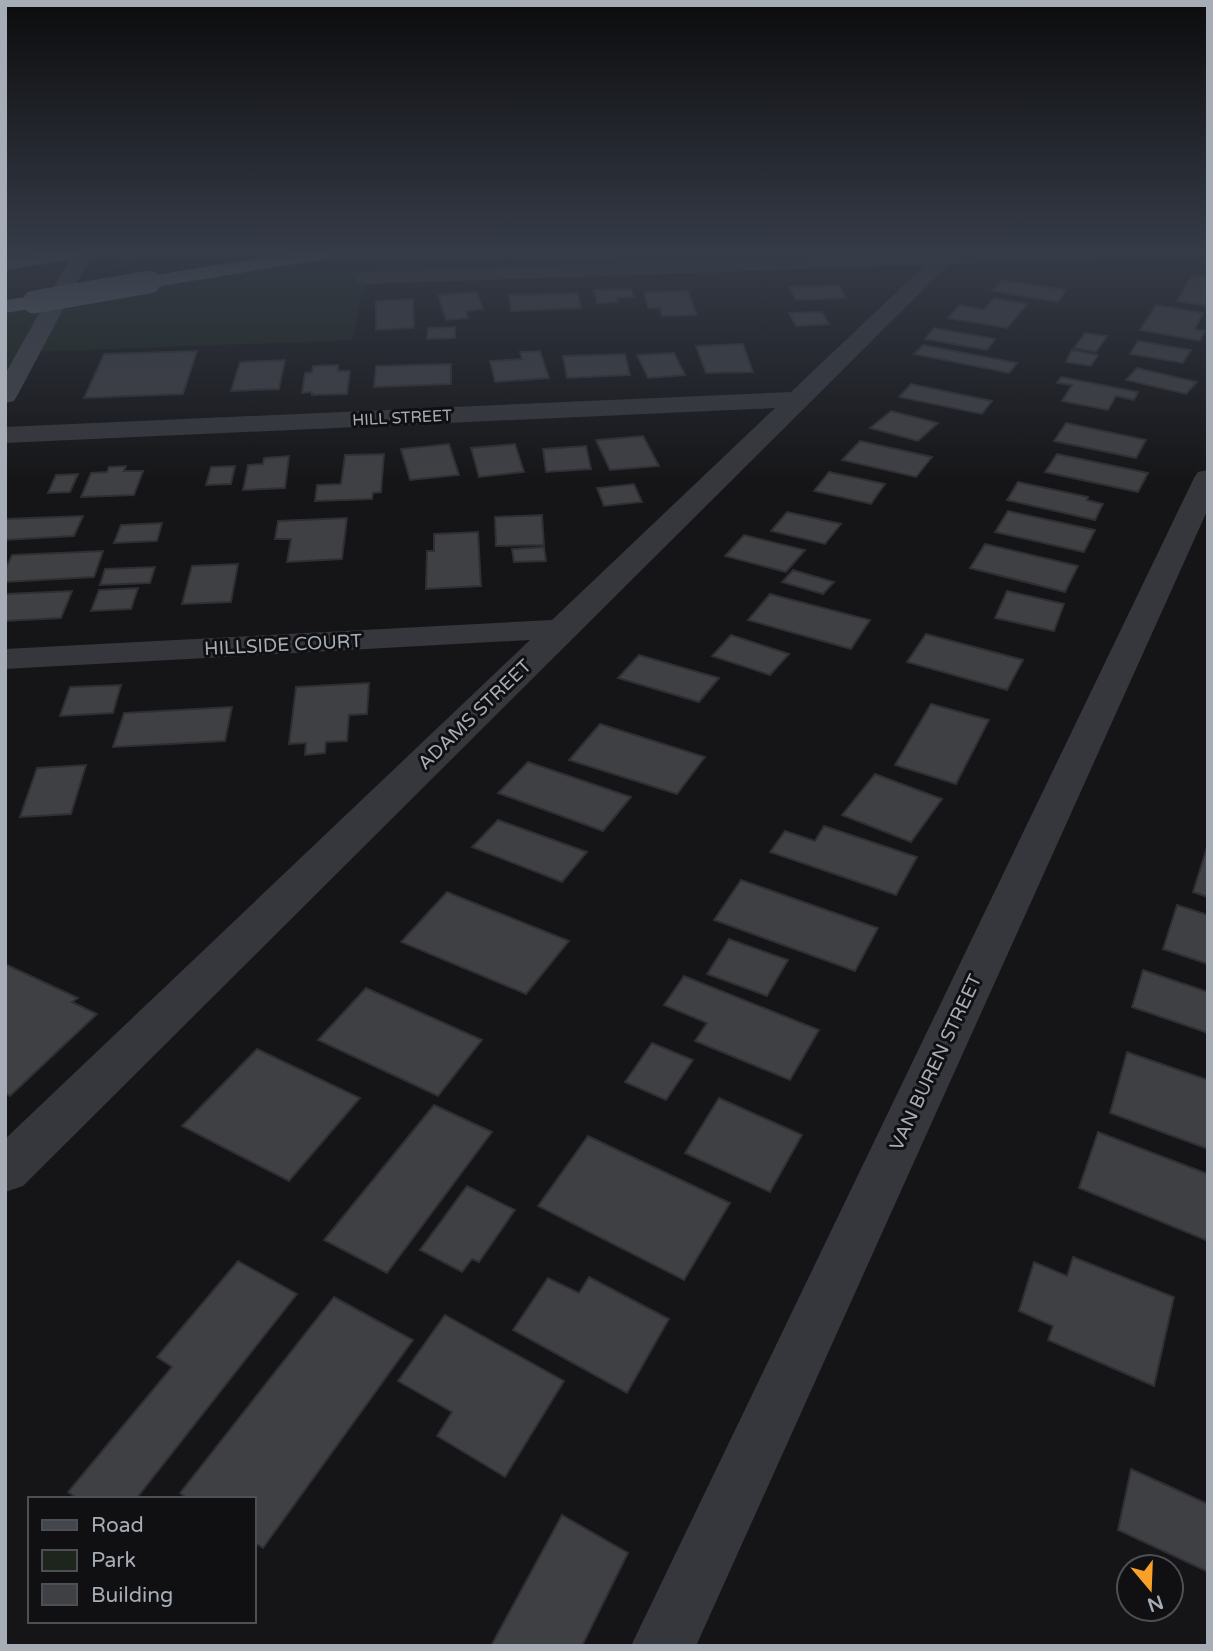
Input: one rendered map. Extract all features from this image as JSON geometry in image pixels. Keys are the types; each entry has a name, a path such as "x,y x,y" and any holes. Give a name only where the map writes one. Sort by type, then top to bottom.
{"main road":[{"path":"5,396 42,330"}],"street":[{"name":"ADAMS STREET","path":"5,1171 870,330"},
{"name":"HILL STREET","path":"5,435 799,399"},
{"name":"VAN BUREN STREET","path":"663,1646 1208,478"},
{"name":"HILLSIDE COURT","path":"5,659 561,629"}],"green space":[{"path":"5,330 354,330 352,340 31,352 5,396"}],"building":[{"path":"428,330 455,330 455,338 427,339"},
{"path":"932,330 945,330 995,339 987,350 925,339"},
{"path":"1140,330 1205,331 1200,341"},
{"path":"1085,333 1107,336 1096,352 1074,348"},
{"path":"1138,341 1191,350 1183,363 1130,354"},
{"path":"743,344 753,372 706,373 696,346"},
{"path":"923,345 1017,363 1009,373 914,354"},
{"path":"1072,350 1098,355 1091,366 1066,362"},
{"path":"197,351 183,394 84,398 104,354"},
{"path":"540,351 549,378 495,382 490,361 522,359 520,352"},
{"path":"674,353 685,375 648,378 637,355"},
{"path":"625,354 630,375 567,378 563,356"},
{"path":"285,360 279,389 231,391 240,362"},
{"path":"451,364 451,384 374,387 376,366"},
{"path":"338,365 338,371 350,371 347,394 302,393 305,373 312,372 313,366"},
{"path":"1137,368 1197,382 1186,394 1126,380"},
{"path":"1061,377 1138,392 1134,400 1116,396 1108,410 1062,401 1072,385 1057,383"},
{"path":"911,384 992,401 982,414 899,397"},
{"path":"891,411 938,423 918,441 870,428"},
{"path":"1066,423 1146,440 1136,458 1054,441"},
{"path":"643,436 659,466 610,470 596,440"},
{"path":"860,441 932,457 916,477 842,460"},
{"path":"449,444 459,475 410,480 401,449"},
{"path":"515,444 524,472 479,477 471,448"},
{"path":"586,446 591,469 546,472 543,449"},
{"path":"384,454 381,492 373,493 372,499 315,501 317,485 341,484 345,455"},
{"path":"1057,454 1148,473 1138,492 1045,472"},
{"path":"289,456 285,488 243,490 248,465 263,464 264,458"},
{"path":"126,466 124,471 143,471 134,495 81,497 91,473 107,472 109,467"},
{"path":"235,466 231,484 206,485 211,467"},
{"path":"829,472 885,484 871,504 814,491"},
{"path":"78,474 70,492 48,493 56,475"},
{"path":"1018,482 1088,497 1087,500 1103,504 1095,520 1007,500"},
{"path":"634,484 642,502 604,506 597,488"},
{"path":"1008,511 1095,530 1084,552 995,532"},
{"path":"787,512 841,524 825,544 771,531"},
{"path":"542,515 544,545 496,546 495,517"},
{"path":"83,516 74,536 5,540 5,519"},
{"path":"347,518 342,559 287,562 291,539 275,539 278,521"},
{"path":"162,523 157,541 114,543 121,525"},
{"path":"478,532 481,586 426,589 427,551 434,551 434,534"},
{"path":"744,535 805,550 786,572 725,556"},
{"path":"985,544 1078,566 1065,592 970,568"},
{"path":"544,547 546,561 514,562 512,549"},
{"path":"103,551 94,577 5,582 5,570 12,555"},
{"path":"238,564 231,602 182,604 192,566"},
{"path":"155,567 150,583 100,585 105,569"},
{"path":"793,570 834,582 823,594 782,582"},
{"path":"138,588 131,609 91,611 99,590"},
{"path":"72,591 61,618 5,621 5,594"},
{"path":"1007,591 1064,604 1054,631 995,618"},
{"path":"770,594 870,620 851,649 748,620"},
{"path":"926,634 1023,660 1007,690 907,662"},
{"path":"731,635 789,654 770,675 712,656"},
{"path":"639,655 719,678 699,702 618,678"},
{"path":"369,683 367,714 349,715 347,741 326,742 325,753 305,755 306,743 289,744 296,687"},
{"path":"121,685 113,713 60,716 70,687"},
{"path":"931,704 989,720 956,784 895,765"},
{"path":"232,707 225,741 113,747 124,713"},
{"path":"600,724 705,757 677,794 569,760"},
{"path":"528,762 631,797 603,831 498,793"},
{"path":"86,765 71,814 20,817 37,768"},
{"path":"875,774 942,799 911,842 842,815"},
{"path":"498,820 587,852 562,882 472,847"},
{"path":"824,826 917,857 896,895 770,852 785,831 815,841"},
{"path":"1208,844 1208,897 1193,892"},
{"path":"741,880 878,928 855,971 714,920"},
{"path":"447,892 569,941 526,994 401,942"},
{"path":"1177,905 1208,915 1208,964 1163,949"},
{"path":"729,939 788,960 767,996 707,974"},
{"path":"5,964 78,998 72,1002 97,1014 10,1096 5,1093"},
{"path":"1143,970 1208,992 1208,1033 1132,1007"},
{"path":"684,976 819,1030 790,1080 695,1041 707,1023 664,1005"},
{"path":"366,988 482,1040 438,1096 318,1040"},
{"path":"652,1043 693,1060 666,1100 625,1082"},
{"path":"257,1049 360,1098 289,1181 182,1126"},
{"path":"1127,1052 1208,1080 1208,1149 1110,1113"},
{"path":"719,1098 802,1135 770,1192 685,1153"},
{"path":"434,1105 492,1132 387,1273 324,1240"},
{"path":"1098,1132 1208,1174 1208,1241 1079,1188"},
{"path":"588,1136 730,1203 684,1280 538,1206"},
{"path":"467,1186 515,1210 479,1262 472,1259 462,1272 420,1250"},
{"path":"1073,1257 1174,1297 1154,1386 1048,1340 1053,1326 1019,1311 1034,1262 1067,1276"},
{"path":"238,1261 297,1294 138,1497 75,1497 68,1492 172,1367 157,1357"},
{"path":"589,1277 669,1319 627,1393 513,1330 548,1278 579,1293"},
{"path":"334,1297 413,1340 263,1548 256,1544 256,1497 185,1497 180,1493"},
{"path":"445,1315 564,1381 505,1477 437,1436 452,1412 398,1381"},
{"path":"1131,1469 1208,1504 1208,1572 1185,1561 1185,1553 1167,1553 1118,1530"},
{"path":"562,1515 628,1553 582,1646 491,1646"}]}
